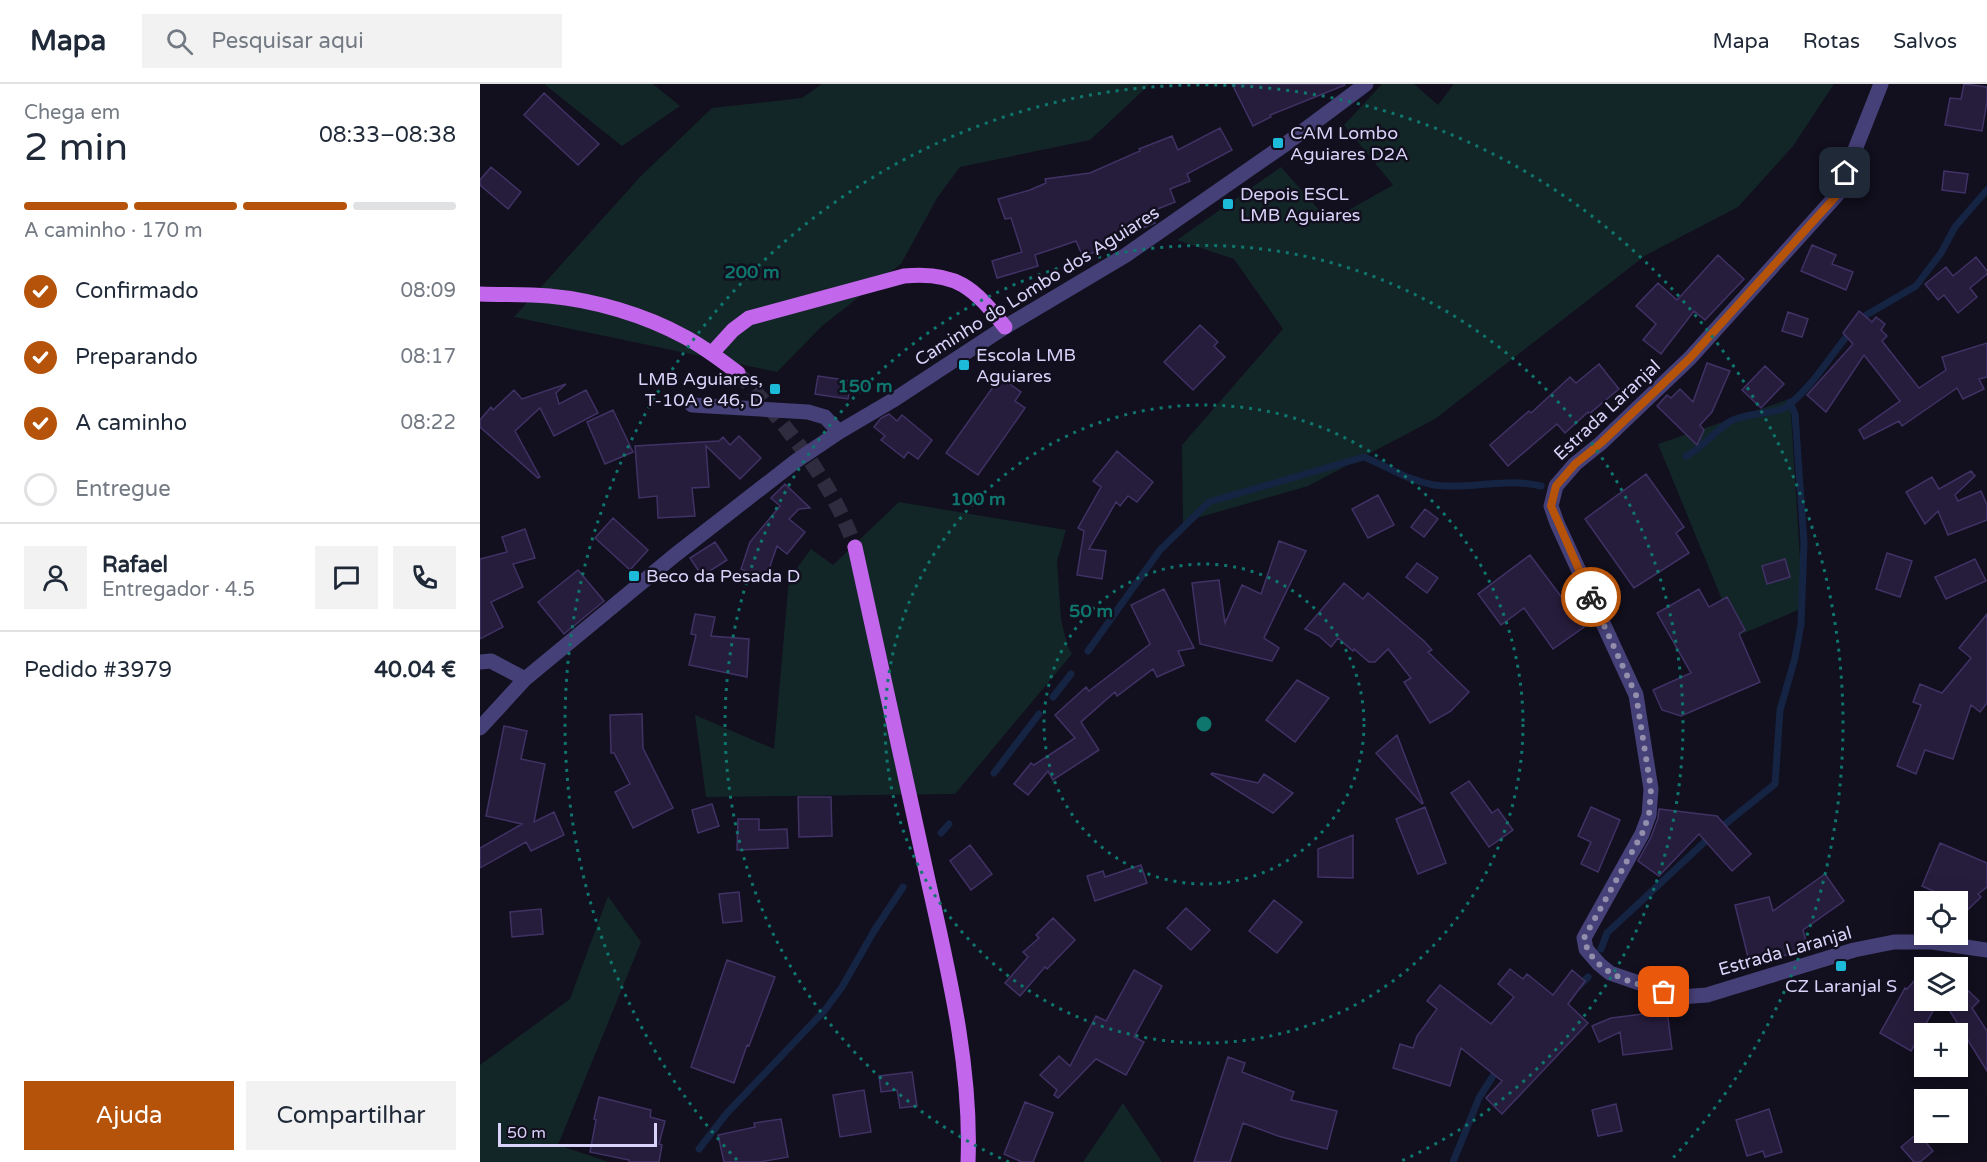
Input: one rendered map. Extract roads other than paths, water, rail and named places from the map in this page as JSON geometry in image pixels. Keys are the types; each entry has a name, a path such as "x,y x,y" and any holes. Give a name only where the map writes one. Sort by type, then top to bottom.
{"main road":[{"path":"712,353 733,330 749,318 904,276 925,274 940,276 968,288 980,297 1005,327"},
{"path":"480,294 550,296 580,300 649,321 684,336 712,353 738,373"},
{"path":"855,547 954,997 969,1131 968,1162"}],"street":[{"name":"Caminho do Lombo dos Aguiares","path":"480,728 525,679 769,480 839,432 895,399 1005,327 1125,255 1287,143 1366,84"},
{"name":"Estrada Laranjal","path":"1881,84 1837,195 1690,358 1601,443 1575,464 1556,486 1551,506 1557,522 1636,695 1651,789 1649,815 1642,834 1584,938 1586,949 1610,973 1680,996 1707,995 1854,950 1894,942 1932,942 1987,950"},
{"path":"692,405 808,412 825,417 839,432"},
{"path":"480,662 491,661 525,679"}],"waterway":[{"path":"1859,322 1863,317 1916,286 1941,253 1955,227 1987,190"},
{"path":"1686,456 1729,422 1744,416 1776,411 1786,407 1813,380 1852,330"},
{"path":"1719,829 1775,784 1780,710 1795,658 1801,624 1804,542 1795,414 1790,402"},
{"path":"1088,651 1160,550 1209,502 1364,457 1406,477 1434,485 1515,483 1541,486"},
{"path":"1053,697 1071,674"},
{"path":"994,773 1039,714"},
{"path":"941,833 949,824"},
{"path":"1601,949 1607,933 1711,836"},
{"path":"699,1149 727,1113 825,1010 842,987 874,931 903,887"},
{"path":"1578,987 1588,977"},
{"path":"1453,1162 1479,1098 1500,1068"}],"tunnel":[{"path":"738,373 806,454 834,499 855,547"}],"place":[{"name":"CAM Lombo Aguiares D2A","path":"1278,143"},
{"name":"Depois ESCL LMB Aguiares","path":"1228,204"},
{"name":"Escola LMB Aguiares","path":"964,365"},
{"name":"LMB Aguiares, T-10A e 46, D","path":"775,389"},
{"name":"Beco da Pesada D","path":"634,576"},
{"name":"CZ Laranjal S","path":"1841,966"}]}
